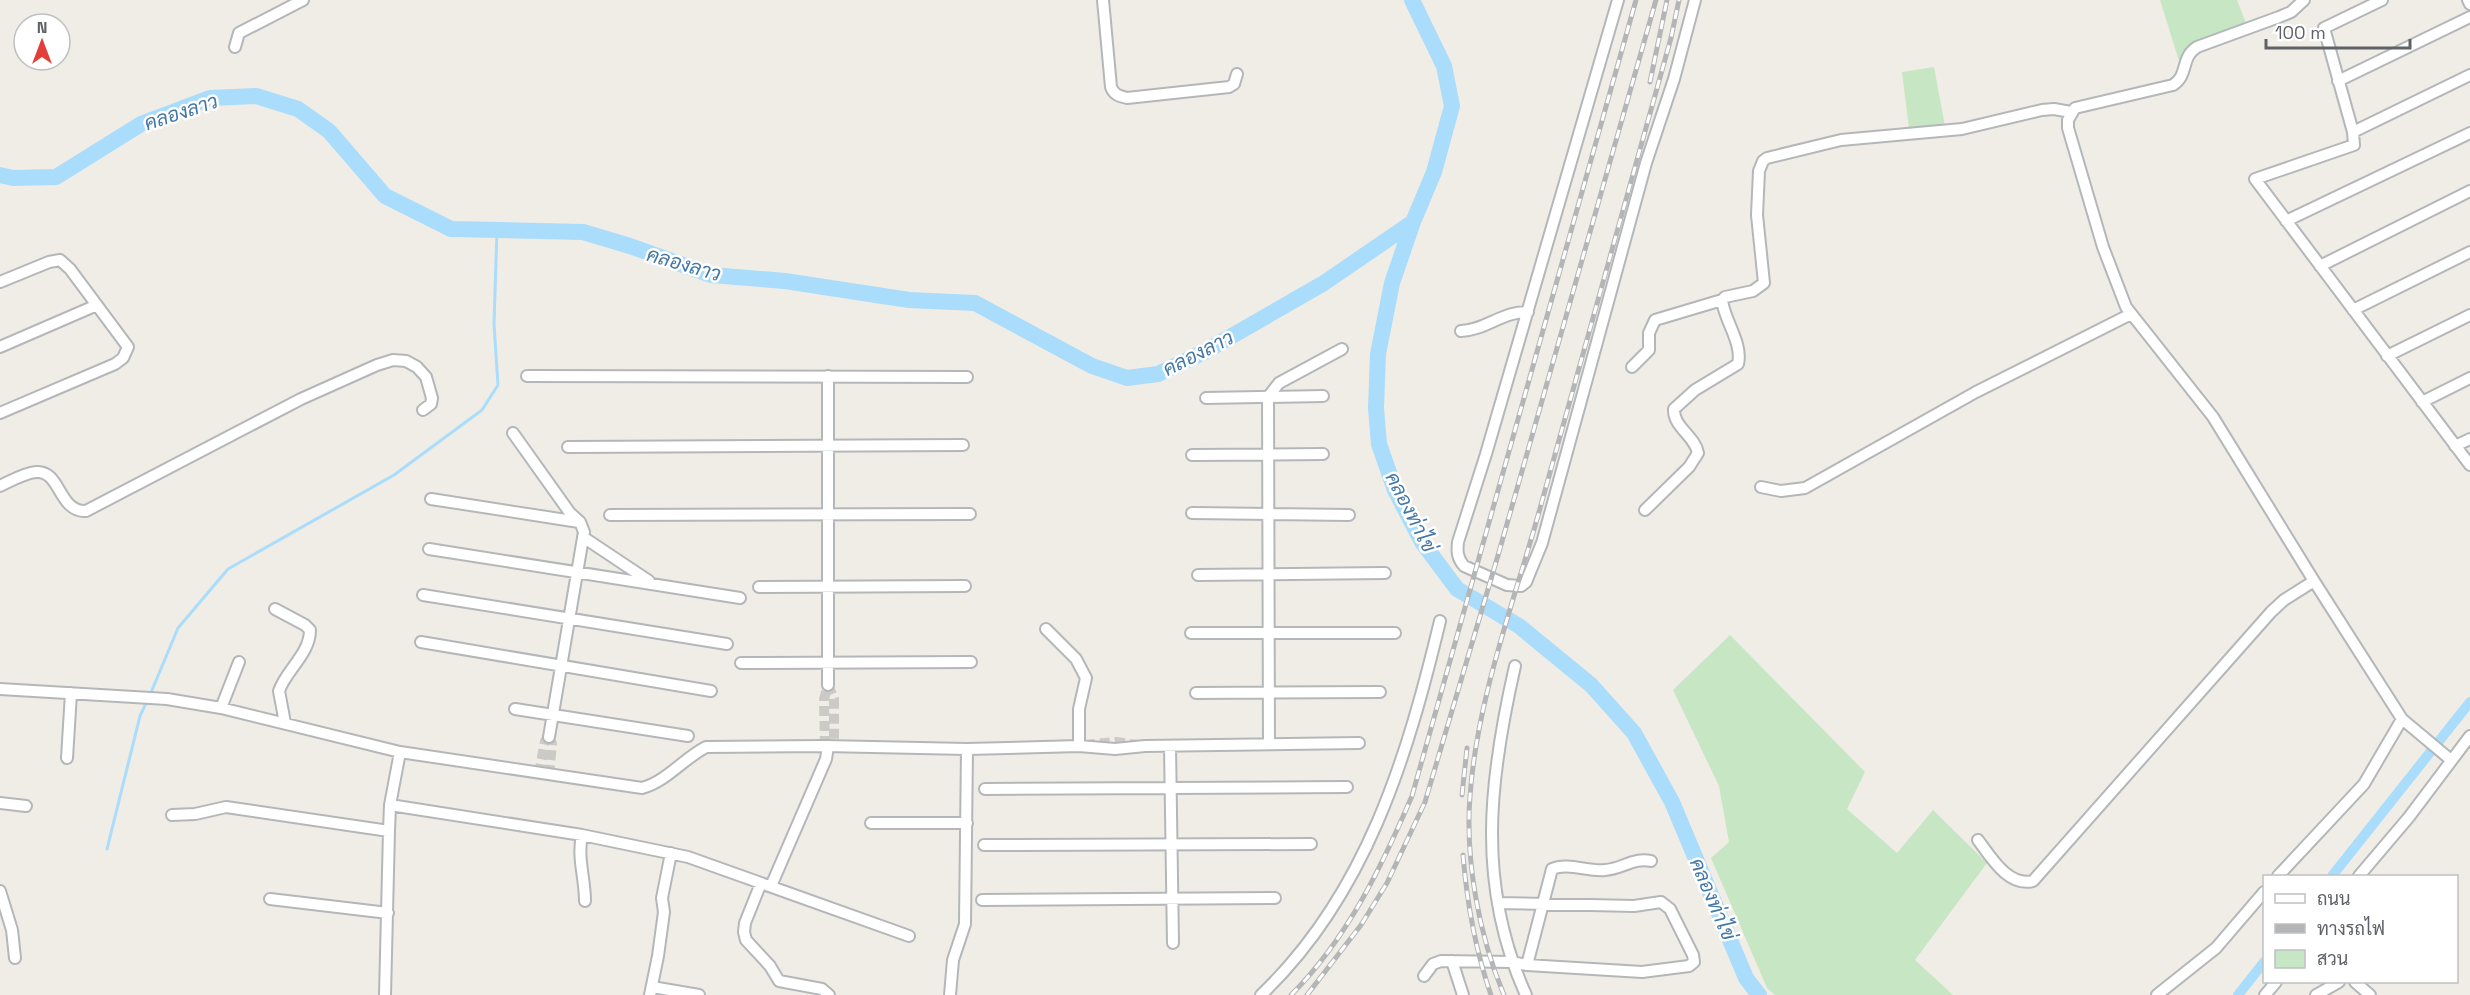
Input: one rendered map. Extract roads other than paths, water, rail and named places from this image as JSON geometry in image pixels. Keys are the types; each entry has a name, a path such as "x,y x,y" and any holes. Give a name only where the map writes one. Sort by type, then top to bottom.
{"street":[{"path":"235,47 238,33 303,0"},
{"path":"1103,0 1111,87 1118,96 1127,98 1229,87 1234,84 1237,74"},
{"path":"1618,0 1528,312 1458,542 1459,561 1464,566 1495,581 1515,586 1526,582 1542,543 1646,163 1674,79 1695,0"},
{"path":"1632,367 1649,350 1649,333 1655,320 1722,300 1725,297 1753,291 1764,283 1757,215 1759,171 1763,161 1767,158 1841,140 1962,129 2042,110 2072,112 2084,106 2173,85 2182,76 2187,56 2197,46 2291,12 2304,0"},
{"path":"2382,0 2324,28 2353,132 2354,145 2254,179 2470,465"},
{"path":"2468,0 2470,4"},
{"path":"2338,81 2470,17"},
{"path":"2353,132 2470,75"},
{"path":"2072,112 2068,120 2068,128 2076,158 2103,248 2122,299 2131,314 2213,417 2402,719 2448,757"},
{"path":"2286,221 2470,133"},
{"path":"2320,266 2470,192"},
{"path":"2354,310 2470,252"},
{"path":"0,413 114,364 123,358 128,347 70,269 60,260 1,280"},
{"path":"1645,510 1689,466 1698,453 1696,446 1675,419 1674,409 1695,390 1738,364 1738,350 1724,313 1722,300"},
{"path":"0,347 98,305"},
{"path":"1461,331 1478,329 1513,313 1528,312"},
{"path":"1761,487 1781,491 1805,488 1976,392 2131,314"},
{"path":"2387,356 2470,315"},
{"path":"1269,744 1268,397 1271,390 1279,383 1342,349"},
{"path":"0,486 37,472 45,473 52,479 70,507 76,511 86,511 302,399 393,360 406,361 417,367 426,377 432,398 431,404 423,410"},
{"path":"527,376 967,376"},
{"path":"828,376 828,685"},
{"path":"2422,402 2470,378"},
{"path":"1206,398 1323,396"},
{"path":"513,433 570,513 580,522 584,532 549,737"},
{"path":"2456,446 2470,439"},
{"path":"568,447 963,445"},
{"path":"1192,455 1323,454"},
{"path":"431,499 580,522"},
{"path":"1192,513 1349,515"},
{"path":"610,515 970,514"},
{"path":"583,537 652,583"},
{"path":"429,549 740,598"},
{"path":"1198,574 1385,573"},
{"path":"1978,840 2012,879 2021,882 2033,880 2271,612 2284,600 2314,581"},
{"path":"759,587 965,586"},
{"path":"423,595 727,644"},
{"path":"275,609 310,630 308,642 279,691 285,723"},
{"path":"1261,995 1314,935 1350,880 1395,782 1427,675 1440,621"},
{"path":"1046,629 1076,658 1086,678 1079,709 1079,746"},
{"path":"1191,633 1395,633"},
{"path":"421,642 711,691"},
{"path":"222,708 239,662"},
{"path":"741,663 971,662"},
{"path":"1515,666 1497,751 1491,825 1498,903 1512,962 1526,995"},
{"path":"0,689 167,699 222,708 400,752 642,788 660,780 692,754 706,747 828,746 967,749 1079,746 1115,749 1145,746 1359,743"},
{"path":"1196,693 1380,692"},
{"path":"67,758 71,693"},
{"path":"515,709 688,736"},
{"path":"2279,875 2364,783 2402,719"},
{"path":"2360,875 2409,817 2448,757 2470,736"},
{"path":"828,746 826,759 766,885 745,923 744,932 746,940 779,981 822,989 829,995"},
{"path":"1170,746 1173,943"},
{"path":"950,995 953,960 965,924 967,749"},
{"path":"385,995 390,806 400,752"},
{"path":"985,789 1171,786 1347,787"},
{"path":"0,803 26,806"},
{"path":"390,806 582,836 688,857 909,936"},
{"path":"172,815 195,814 226,807 389,831"},
{"path":"871,823 967,823"},
{"path":"582,836 579,850 585,884 585,901"},
{"path":"984,845 1311,844"},
{"path":"671,853 662,898 664,912 651,991 699,995"},
{"path":"1527,966 1552,869 1556,867 1606,871 1640,859 1651,861"},
{"path":"0,891 12,930 15,958"},
{"path":"2157,995 2216,948 2263,894"},
{"path":"982,900 1275,898"},
{"path":"270,899 388,913"},
{"path":"1424,976 1437,962 1452,961 1512,962 1527,966 1642,972 1689,966 1694,962 1693,955 1670,909 1661,902 1634,906 1498,903"},
{"path":"1452,961 1463,995"},
{"path":"2265,995 2274,983"},
{"path":"2316,995 2336,983"},
{"path":"2357,983 2370,995"}],"waterway":[{"name":"คลองท่าไข่","path":"1412,0 1444,66 1452,106 1434,172 1413,222 1392,283 1378,354 1376,408 1379,444 1395,490 1422,542 1457,589 1519,626 1591,685 1634,733 1672,802 1746,978 1759,995"},
{"name":"คลองลาว","path":"0,175 13,178 56,177 141,124 210,98 256,96 298,109 329,131 385,196 451,229 583,232 711,275 785,281 909,300 975,303 1092,366 1127,378 1158,374 1204,352 1324,283 1413,222"},
{"path":"150,695 178,628 228,569 394,475 482,410 498,385 494,324 497,230"},
{"path":"107,849 140,716 147,701"},
{"path":"2333,875 2470,702"},
{"path":"2238,995 2263,963"}],"tunnel":[{"path":"828,685 834,699 834,746"},
{"path":"825,746 824,699 828,685"},
{"path":"539,774 545,741 549,737"},
{"path":"549,737 552,744 549,775"},
{"path":"1085,745 1116,742 1138,745"}],"railway":[{"path":"1291,995 1329,950 1361,902 1412,796 1636,0"},
{"path":"1307,995 1361,925 1387,883 1425,802 1499,552 1656,0"},
{"path":"1650,82 1667,0"},
{"path":"1504,995 1487,948 1472,872 1470,796 1480,724 1497,652 1539,512 1671,38 1679,0"},
{"path":"1462,795 1467,748"},
{"path":"1463,855 1472,926 1491,995"}]}
